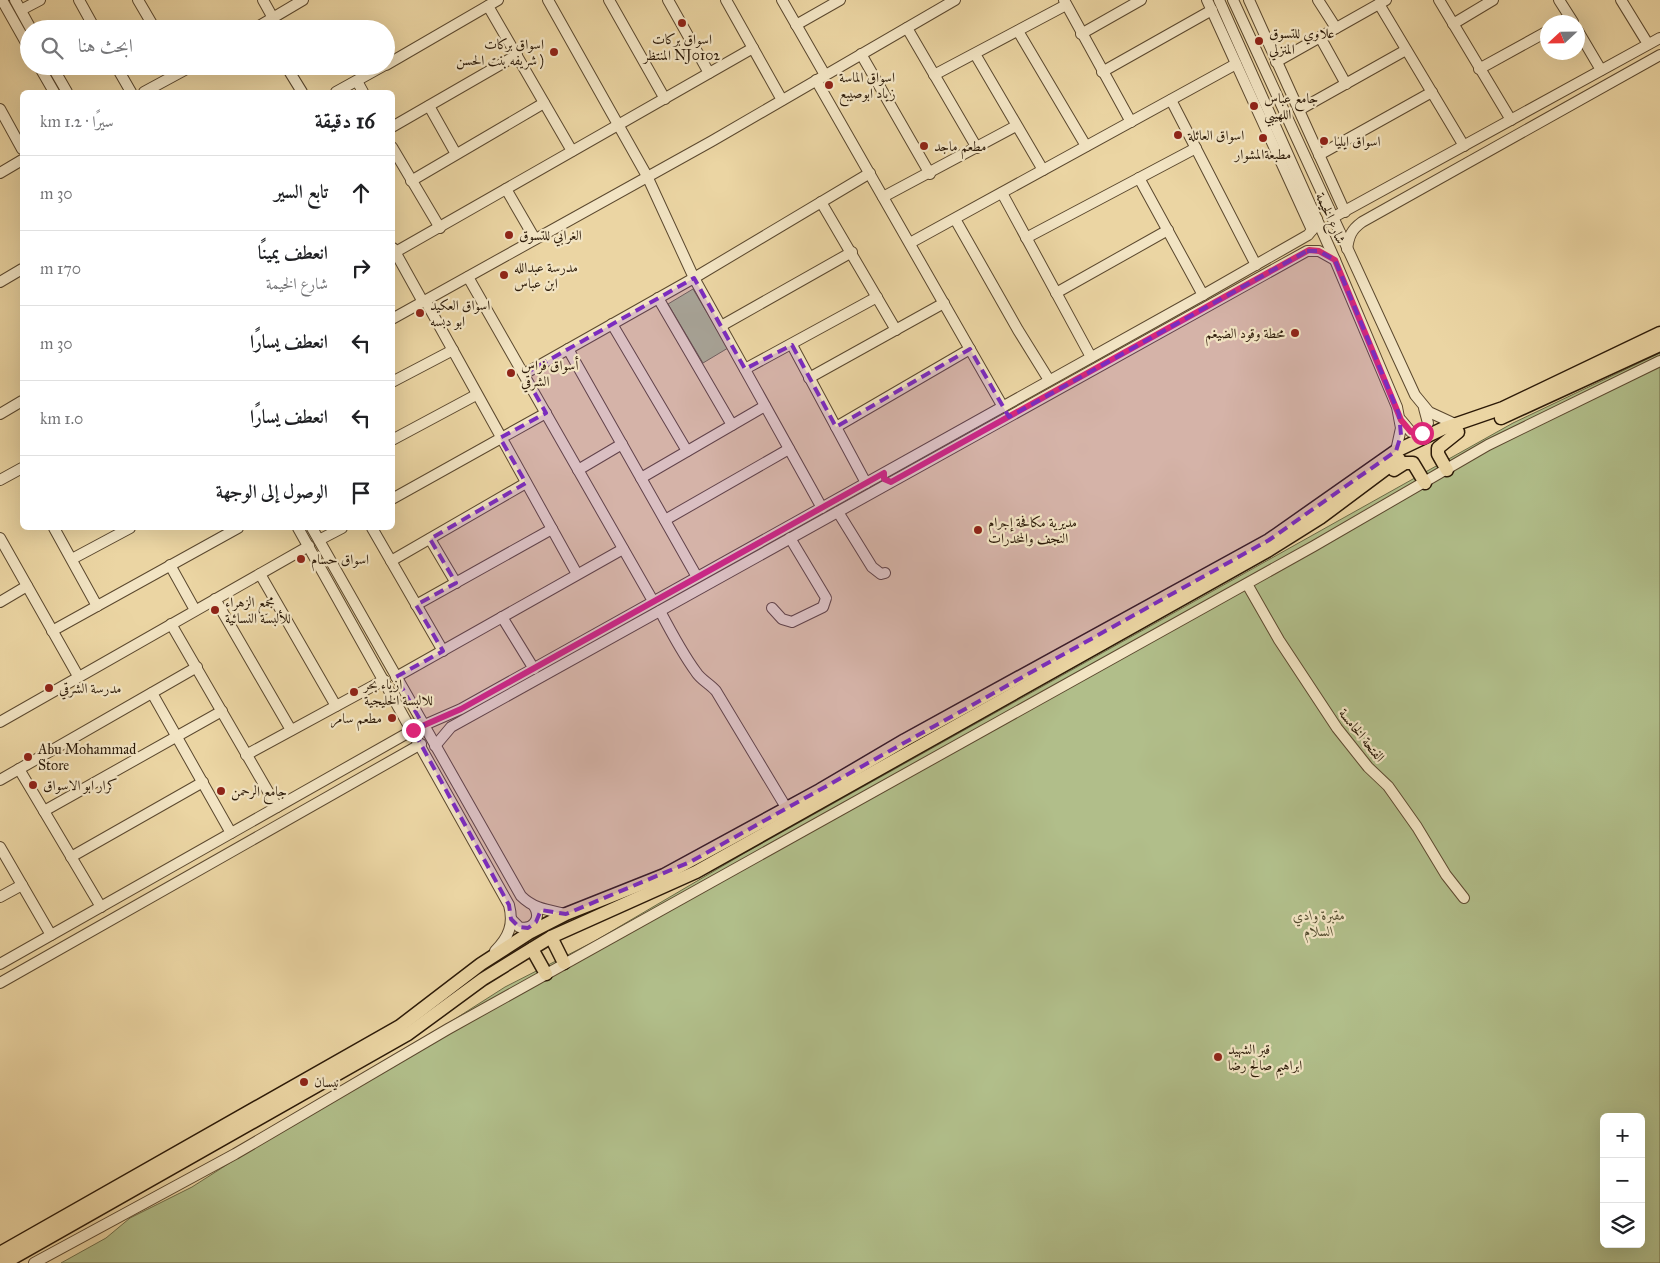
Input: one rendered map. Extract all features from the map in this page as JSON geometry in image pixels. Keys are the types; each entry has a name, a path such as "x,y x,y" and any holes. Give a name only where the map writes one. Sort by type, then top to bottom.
{"main road":[{"path":"1565,384 1660,333"},
{"path":"657,884 905,740 1269,540 1396,451 1550,391 1660,345"},
{"path":"1447,470 1438,454 1438,448 1457,428"},
{"path":"4,1263 408,1034 436,1007 457,991 551,937 825,800 910,750 1269,550 1320,518 1407,454 1457,428"},
{"path":"1378,475 1387,473 1410,462 1417,466 1425,483"},
{"path":"457,991 481,964 529,933 566,914 632,895"},
{"path":"551,937 564,963"},
{"path":"532,948 546,974"},
{"path":"0,1253 436,1007"}],"street":[{"path":"2,0 20,32"},
{"path":"15,0 26,20"},
{"path":"21,10 40,0"},
{"path":"79,0 90,20"},
{"path":"138,0 149,20"},
{"path":"263,0 273,18"},
{"path":"270,20 303,0"},
{"path":"395,59 498,0"},
{"path":"548,0 647,176 694,278 822,508"},
{"path":"610,0 665,99"},
{"path":"668,0 709,73"},
{"path":"726,0 782,100"},
{"path":"782,0 870,173 1003,407"},
{"path":"796,25 840,0"},
{"path":"395,316 821,78 955,0"},
{"path":"1081,34 1127,4 1141,0"},
{"path":"1208,0 1314,240 1312,250"},
{"name":"شارع الخيمة","path":"1219,0 1335,260 1401,420 1401,435 1396,451"},
{"name":"شارع الخيمة","path":"1233,0 1332,218 1416,396 1423,407"},
{"path":"1248,0 1345,212"},
{"path":"1318,0 1336,28"},
{"path":"1439,0 1511,120"},
{"path":"1453,24 1493,0"},
{"path":"1559,0 1565,15"},
{"path":"1621,0 1647,45 1644,55 1657,57"},
{"path":"1276,62 1382,2 1406,50 1464,146"},
{"path":"934,75 1018,31 1065,3 1131,122"},
{"path":"488,6 572,151"},
{"path":"1102,72 1212,10"},
{"path":"0,20 10,15"},
{"path":"907,28 977,148"},
{"path":"1018,31 1086,146"},
{"path":"1479,69 1540,35"},
{"path":"1240,46 1243,36 1250,38"},
{"path":"1320,37 1346,84"},
{"path":"1332,218 1660,38"},
{"path":"1585,40 1606,68 1619,69 1617,80"},
{"path":"395,250 440,228 753,48"},
{"path":"1282,107 1296,106 1346,84 1406,50"},
{"path":"861,54 930,174"},
{"path":"975,54 1043,170"},
{"path":"395,125 517,56"},
{"path":"1347,250 1349,236 1353,228 1657,57"},
{"path":"910,244 1236,64"},
{"path":"44,75 53,90"},
{"path":"57,75 66,90"},
{"path":"121,75 130,90"},
{"path":"147,90 170,75"},
{"path":"292,75 301,90"},
{"path":"340,90 368,75"},
{"path":"357,81 362,90"},
{"path":"1319,155 1432,92"},
{"path":"1171,100 1256,265"},
{"path":"411,181 544,103"},
{"path":"429,106 456,154"},
{"path":"0,109 20,145"},
{"path":"884,197 930,174 1016,126"},
{"path":"1026,238 1196,148"},
{"path":"395,152 440,228"},
{"path":"0,173 20,161"},
{"path":"524,374 694,278 870,173"},
{"path":"1139,178 1203,294"},
{"path":"506,189 535,239"},
{"path":"1002,193 1091,357"},
{"path":"821,202 896,330"},
{"path":"1362,202 1371,217"},
{"path":"955,219 1018,330 1049,380"},
{"path":"0,964 413,730 461,709 534,669 1256,265 1310,233 1317,219"},
{"path":"1056,293 1168,230"},
{"path":"435,746 451,727 1312,250 1319,251 1335,260"},
{"path":"721,326 852,252"},
{"path":"395,254 452,350 577,574"},
{"path":"0,282 20,270"},
{"path":"468,277 653,601"},
{"path":"745,369 878,297"},
{"path":"658,298 732,425"},
{"path":"809,378 944,303"},
{"path":"612,324 687,451"},
{"path":"792,345 866,483"},
{"path":"568,349 697,577"},
{"path":"836,427 970,349"},
{"path":"395,380 452,350"},
{"path":"34,1263 235,1154 564,963 694,893 1247,584 1488,445 1660,361"},
{"path":"395,438 476,395"},
{"path":"0,414 20,402"},
{"path":"641,478 766,406"},
{"path":"1401,420 1411,432 1422,433 1428,423 1423,407"},
{"path":"1423,407 1457,428"},
{"path":"395,497 546,413"},
{"path":"578,470 622,444"},
{"path":"665,520 789,449"},
{"path":"0,480 20,470"},
{"path":"884,473 884,479 891,482"},
{"path":"391,561 526,483"},
{"path":"854,490 859,494 859,500"},
{"path":"838,512 872,567 881,574 885,573"},
{"path":"416,605 552,529"},
{"path":"55,530 97,606"},
{"path":"72,559 126,530"},
{"path":"52,631 233,530"},
{"path":"299,530 421,744 509,904 511,919 506,939 481,964"},
{"path":"313,530 521,896 534,906 566,914"},
{"path":"319,540 338,530"},
{"path":"373,530 443,651"},
{"path":"772,608 782,618 792,622 823,607 826,602 826,598 790,538"},
{"path":"0,539 78,676"},
{"path":"430,539 456,583"},
{"path":"0,722 309,546"},
{"path":"396,677 623,549"},
{"path":"170,565 196,610"},
{"path":"260,574 336,706"},
{"name":"الفتحة الخامسة","path":"1247,584 1279,640 1337,728 1368,767 1388,786 1417,827 1446,875 1464,898"},
{"path":"0,602 27,586"},
{"path":"215,599 291,730"},
{"path":"660,611 682,652 696,672 708,681 716,691 787,809"},
{"path":"502,617 534,669"},
{"path":"171,624 277,807"},
{"path":"363,642 373,637"},
{"path":"0,780 197,667"},
{"path":"246,755 384,680"},
{"path":"152,693 231,833"},
{"path":"44,811 222,711"},
{"path":"0,983 421,744"},
{"path":"19,770 101,907"},
{"path":"71,856 203,782"},
{"path":"0,847 51,935"},
{"path":"0,897 22,885"},
{"path":"110,902 118,916"},
{"path":"511,919 519,927 532,926 536,922 538,915 534,906"},
{"path":"87,915 95,929"}],"highlighted area":[{"path":"1307,251 1319,251 1335,260 1399,414 1401,435 1396,451 1269,540 690,862 566,914 541,910 536,922 528,928 519,927 511,919 509,905 413,730 423,725 396,677 443,651 416,605 456,583 430,539 526,483 500,438 546,413 524,374 694,278 745,369 792,345 836,427 970,349 1009,417"}],"green space":[{"path":"693,289 728,348 703,363 668,304"},
{"name":"مقبرة وادي السلام","path":"1660,353 1660,1263 61,1263 106,1238 130,1218 192,1187 505,987 595,941 743,854 1513,423"}],"place":[{"name":"اسواق بركات المنتظر NJ0102","path":"682,23"},
{"name":"علاوي للتسوق المنزلي","path":"1259,41"},
{"name":"اسواق بركات شريفه بنت الحسن )","path":"554,52"},
{"name":"اسواق الماسة زياد ابوصيبع","path":"829,85"},
{"name":"جامع عباس اللهيبي","path":"1254,106"},
{"name":"اسواق العائلة","path":"1178,135"},
{"name":"مطبعةالمشوار","path":"1263,138"},
{"name":"اسواق ايليا","path":"1324,141"},
{"name":"مطعم ماجد","path":"924,146"},
{"name":"الغرابي للتسوق","path":"509,235"},
{"name":"مدرسة عبدالله ابن عباس","path":"504,275"},
{"name":"اسواق العكيد ابو دبسه","path":"420,313"},
{"name":"محطة وقود الضيغم","path":"1295,333"},
{"name":"أسواق فراس الشرقي","path":"511,373"},
{"name":"مديرية مكافحة إجرام النجف والمخدرات","path":"978,530"},
{"name":"اسواق حسام","path":"301,559"},
{"name":"مجمع الزهراء للألبسة النسائية","path":"215,610"},
{"name":"مدرسة الشرقي","path":"49,688"},
{"name":"ازياء بحر للالبسة الخليجية","path":"354,692"},
{"name":"مطعم سامر","path":"392,718"},
{"name":"Abu Mohammad Store","path":"28,757"},
{"name":"كرار ابو الاسواق","path":"33,785"},
{"name":"جامع الرحمن","path":"221,791"},
{"name":"قبر الشهيد ابراهيم صالح رضا","path":"1218,1057"},
{"name":"نيسان","path":"304,1082"}],"route":[{"path":"413,730 461,709 884,473 884,479 891,482 1309,250 1319,251 1335,260 1401,420 1414,434 1422,433"}]}
